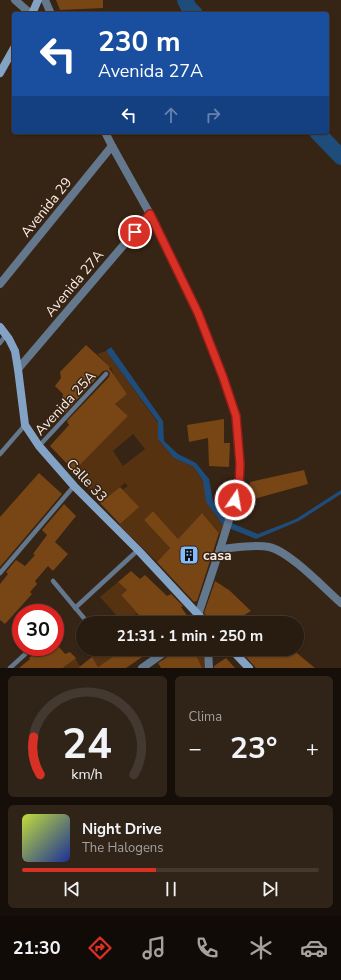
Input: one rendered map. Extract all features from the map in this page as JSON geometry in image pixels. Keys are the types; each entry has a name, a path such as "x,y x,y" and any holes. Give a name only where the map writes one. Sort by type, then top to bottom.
{"main road":[{"path":"33,12 38,0"},
{"path":"0,73 12,52"},
{"name":"Calle 33","path":"0,327 9,339 15,351 25,425 39,446 74,486 138,550 198,615"},
{"path":"238,656 249,668"}],"street":[{"path":"15,0 30,12"},
{"path":"45,0 50,12"},
{"path":"106,134 150,214 198,313 223,377 236,416 240,464 239,488 198,615"},
{"name":"Avenida 29","path":"0,284 112,146"},
{"name":"Avenida 27A","path":"18,369 150,214"},
{"path":"220,550 256,546 269,546 277,549 309,573 341,604"},
{"path":"142,668 159,656"},
{"path":"208,656 209,668"}],"lane":[{"path":"0,343 6,335"},
{"name":"Avenida 25A","path":"39,446 106,374"},
{"path":"0,454 25,425"},
{"path":"0,573 74,486"},
{"path":"75,608 138,550"},
{"path":"53,581 82,616"},
{"path":"10,668 23,656"}],"shaded area":[{"path":"106,351 158,423 158,439 174,458 194,467 204,483 206,502 224,526 221,535 202,513 178,539 153,511 144,520 170,548 157,562 119,525 138,507 122,490 128,486 125,483 100,503 74,471 128,416 115,404 127,394 115,378 111,368 97,354","holes":["133,434 145,449 123,466 113,451"]},
{"path":"118,582 127,590 121,595 134,610 145,608 133,616 117,616 100,597"},
{"path":"91,656 114,656 98,667"},
{"path":"204,656 206,668 202,668 197,657"},
{"path":"75,658 81,668 64,668"}],"water":[{"path":"111,347 163,421 164,441 178,454 196,463 209,479 213,501 229,522 258,534 296,519 341,490 341,494 299,521 256,539 224,526 206,502 203,481 194,467 174,458 158,439 158,422 106,351"}],"building":[{"path":"56,0 103,0 103,8 60,10"},
{"path":"86,345 110,367 109,368 127,394 115,404 128,416 74,471 50,446 69,425 67,421 109,377 110,373 107,370 103,371 64,414 61,407 63,394 55,386 61,378 60,372"},
{"path":"224,419 224,443 230,443 229,467 209,466 208,438 189,442 187,425"},
{"path":"304,470 308,484 250,500 250,482"},
{"path":"39,473 62,494 0,567 0,517"},
{"path":"120,487 139,507 120,524 100,503"},
{"path":"64,504 76,516 55,542 68,554 53,571 48,566 35,581 37,584 30,592 32,594 23,604 12,604 12,616 5,624 0,620 0,584 8,574 6,572 16,560 25,566 35,555 33,554 47,535 42,530"},
{"name":"casa","path":"153,511 178,539 202,513 219,533 197,601 194,602 157,562 170,548 144,520"},
{"path":"131,571 140,579 145,575 167,596 171,594 183,606 181,607 187,616 140,616 121,595 127,590 118,582"},
{"path":"215,581 229,590 251,611 243,616 207,616 204,613"},
{"path":"70,652 76,658 63,668 19,668 30,659 29,658 32,656 64,656 64,653 65,654"},
{"path":"114,656 144,656 126,668 78,668 92,657 98,667"},
{"path":"169,656 198,656 197,657 202,668 161,668 158,663"},
{"path":"245,656 300,656 315,668 256,668"},
{"path":"226,658 235,668 214,668 214,666"}],"waterway":[{"path":"185,0 193,12"},
{"path":"319,134 341,157"}],"place":[{"name":"casa","path":"189,555"}],"route":[{"path":"135,232 150,214 198,313 223,377 236,416 240,464 239,488 235,500"}]}
